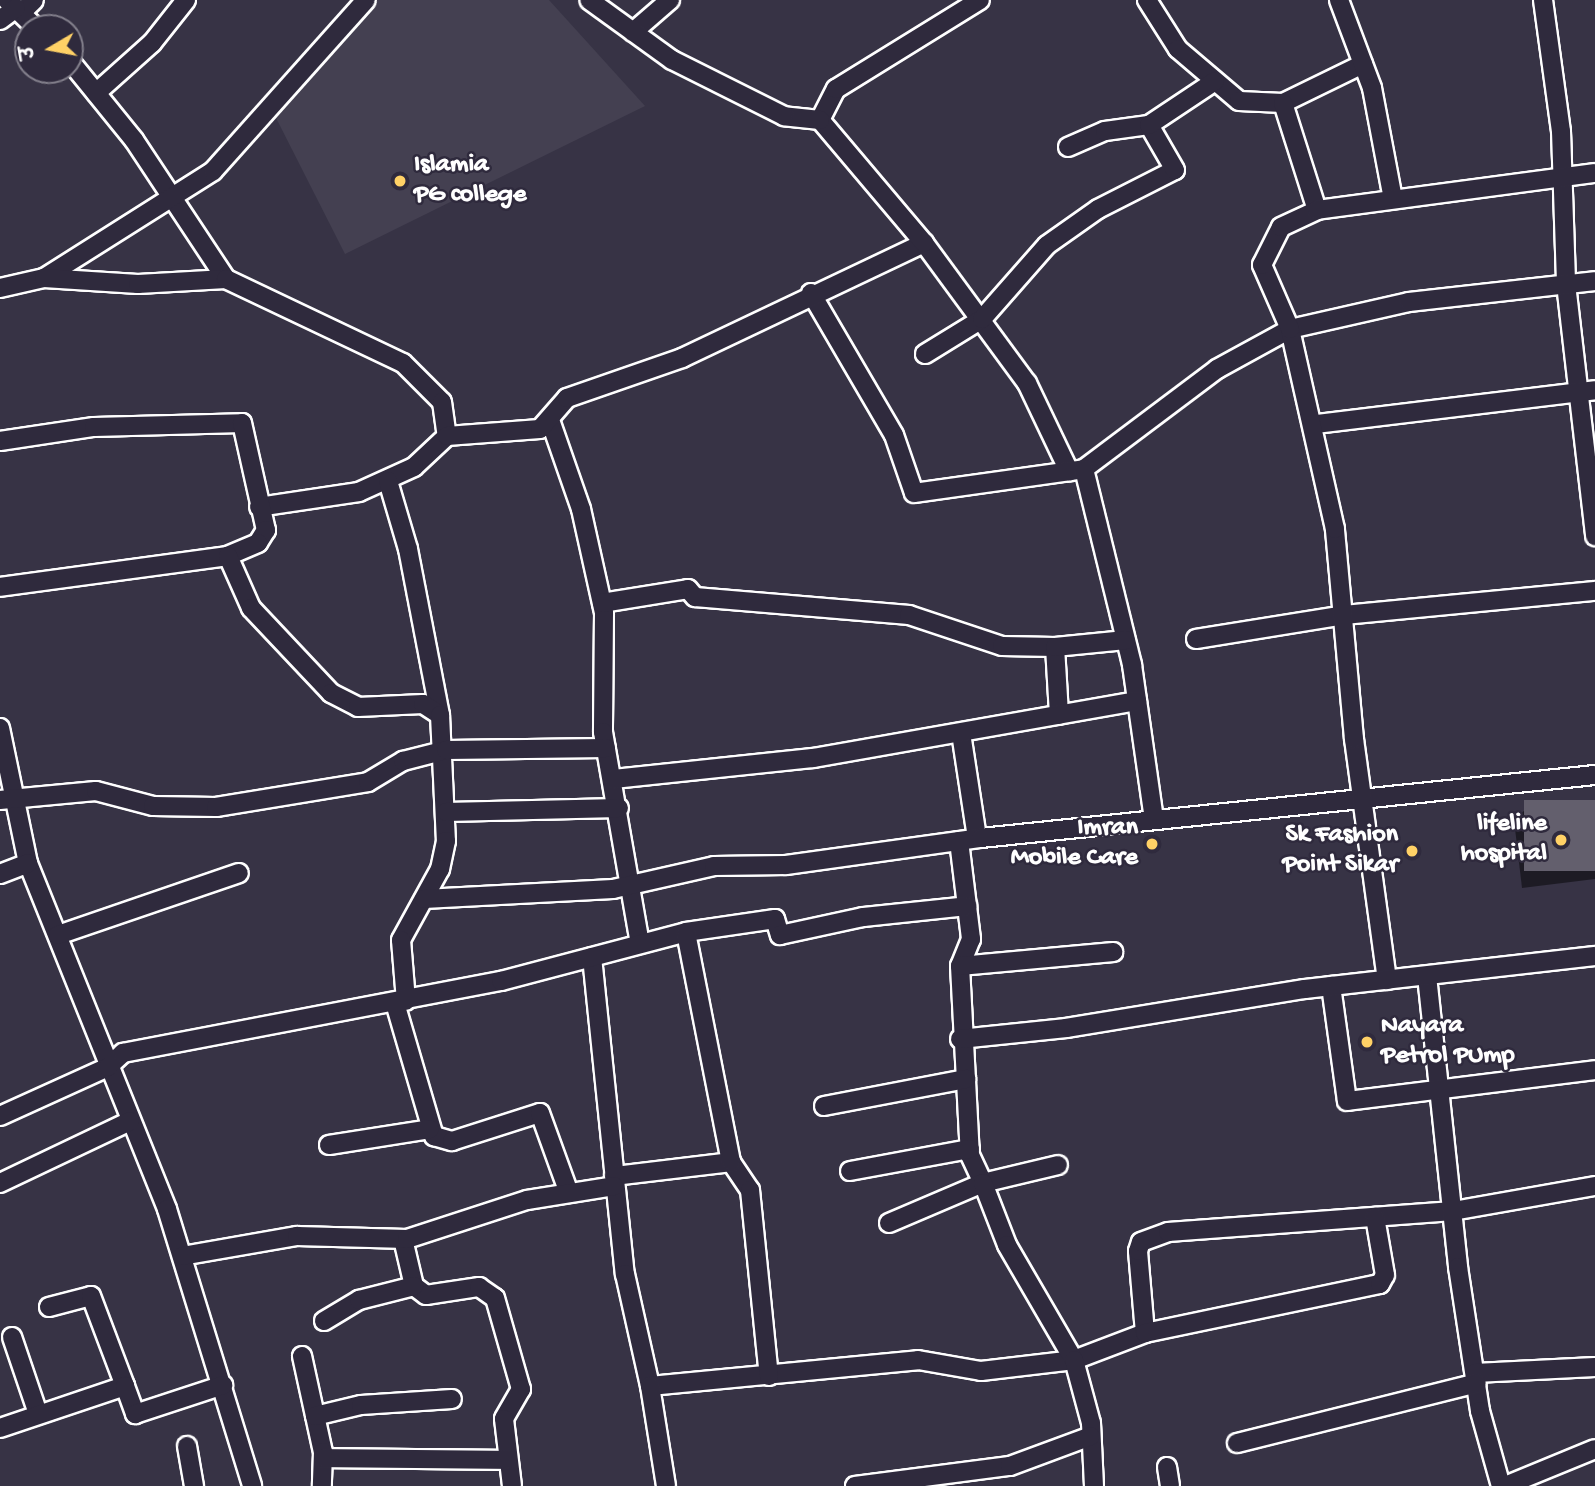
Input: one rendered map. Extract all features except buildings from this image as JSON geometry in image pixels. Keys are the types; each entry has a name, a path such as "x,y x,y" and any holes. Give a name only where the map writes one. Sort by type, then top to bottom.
{"street":[{"path":"96,93 152,43 186,0"},
{"path":"44,278 213,171 366,0"},
{"path":"589,0 672,60 784,116 820,120 925,243 1027,383 1077,470 1126,640 1154,820"},
{"path":"632,32 670,0"},
{"path":"820,120 836,89 980,0"},
{"path":"1147,0 1178,49 1239,102 1283,103 1363,64"},
{"path":"1339,0 1363,64 1393,199"},
{"path":"1543,0 1563,176 1566,284 1587,391 1595,536"},
{"path":"0,20 20,5"},
{"path":"84,78 226,279"},
{"path":"1068,147 1105,131 1149,125 1215,81"},
{"path":"1283,103 1317,210"},
{"path":"925,354 982,319 1047,245 1098,209 1175,170 1149,125"},
{"path":"1387,980 1344,615 1316,424 1290,329 1262,265 1282,227 1317,210 1595,173"},
{"path":"259,507 388,481 447,436 531,431 550,420 567,398 682,358 811,293 843,286 925,243"},
{"path":"0,288 44,278 138,284 226,279 403,363 442,402 447,436"},
{"path":"811,293 894,435 914,493 1077,470 1217,369 1290,329 1409,302 1595,281"},
{"path":"1316,424 1587,391"},
{"path":"550,420 581,509 602,603 607,748 632,883 640,944"},
{"path":"0,441 94,427 242,424 266,530 258,543 228,556 0,587"},
{"path":"388,481 408,549 446,750 443,856 424,899 401,940 400,1002 430,1129 438,1140 452,1141 540,1113 569,1193"},
{"path":"228,556 251,608 331,693 358,707 429,705 440,715"},
{"path":"602,603 688,589 695,597 909,615 1002,646 1055,648 1126,640"},
{"path":"1196,639 1344,615 1595,591"},
{"path":"1055,648 1059,715"},
{"path":"613,779 813,758 1137,701"},
{"path":"0,727 6,800 28,863 182,1256 252,1486"},
{"path":"961,733 977,838"},
{"path":"6,800 96,791 165,807 272,801 368,782 403,761 446,750 607,748"},
{"path":"424,899 613,889 714,866 786,865 977,838 1595,775"},
{"path":"446,812 619,808"},
{"path":"959,841 971,939 960,966 960,1039 966,1079 970,1149 1007,1244 1074,1360 1091,1436 1094,1486"},
{"path":"0,874 28,863"},
{"path":"58,935 239,873"},
{"path":"0,1116 108,1067 123,1053 400,1002 686,932 775,919 780,935 834,921 967,906"},
{"path":"686,932 731,1162 750,1190 769,1376"},
{"path":"960,966 1113,952"},
{"path":"960,1039 1331,986 1595,956"},
{"path":"592,957 625,1275 650,1386 666,1486"},
{"path":"1427,976 1452,1211 1476,1378 1510,1485 1595,1449"},
{"path":"1331,986 1347,1101 1595,1069"},
{"path":"824,1106 966,1079"},
{"path":"0,1183 130,1121"},
{"path":"329,1145 430,1129"},
{"path":"850,1171 970,1149"},
{"path":"182,1256 297,1236 403,1238 614,1181 731,1162"},
{"path":"889,1223 983,1183 1058,1165"},
{"path":"1145,1333 1141,1242 1168,1232 1452,1211 1595,1186"},
{"path":"650,1386 918,1360 981,1371 1074,1360 1145,1333 1380,1284 1385,1275 1375,1217"},
{"path":"403,1238 414,1286 426,1295 478,1287 495,1298 521,1389 506,1410 512,1486"},
{"path":"324,1321 359,1300 414,1286"},
{"path":"49,1307 91,1296 135,1414 223,1385"},
{"path":"12,1337 38,1414"},
{"path":"302,1356 323,1458 322,1486"},
{"path":"1237,1443 1476,1378 1595,1367"},
{"path":"0,1428 125,1386"},
{"path":"314,1416 361,1405 452,1399"},
{"path":"855,1486 1010,1466 1091,1436"},
{"path":"187,1446 194,1486"},
{"path":"323,1458 508,1460"},
{"path":"1167,1467 1170,1486"}],"shaded area":[{"name":"Islamia PG college","path":"375,0 549,0 645,106 345,254 271,108"}],"place":[{"name":"Islamia PG college","path":"400,181"},
{"name":"lifeline hospital","path":"1561,840"},
{"name":"Imran Mobile Care","path":"1152,844"},
{"name":"Sk Fashion Point Sikar","path":"1412,851"},
{"name":"Nayara Petrol PUmp","path":"1367,1042"}]}
